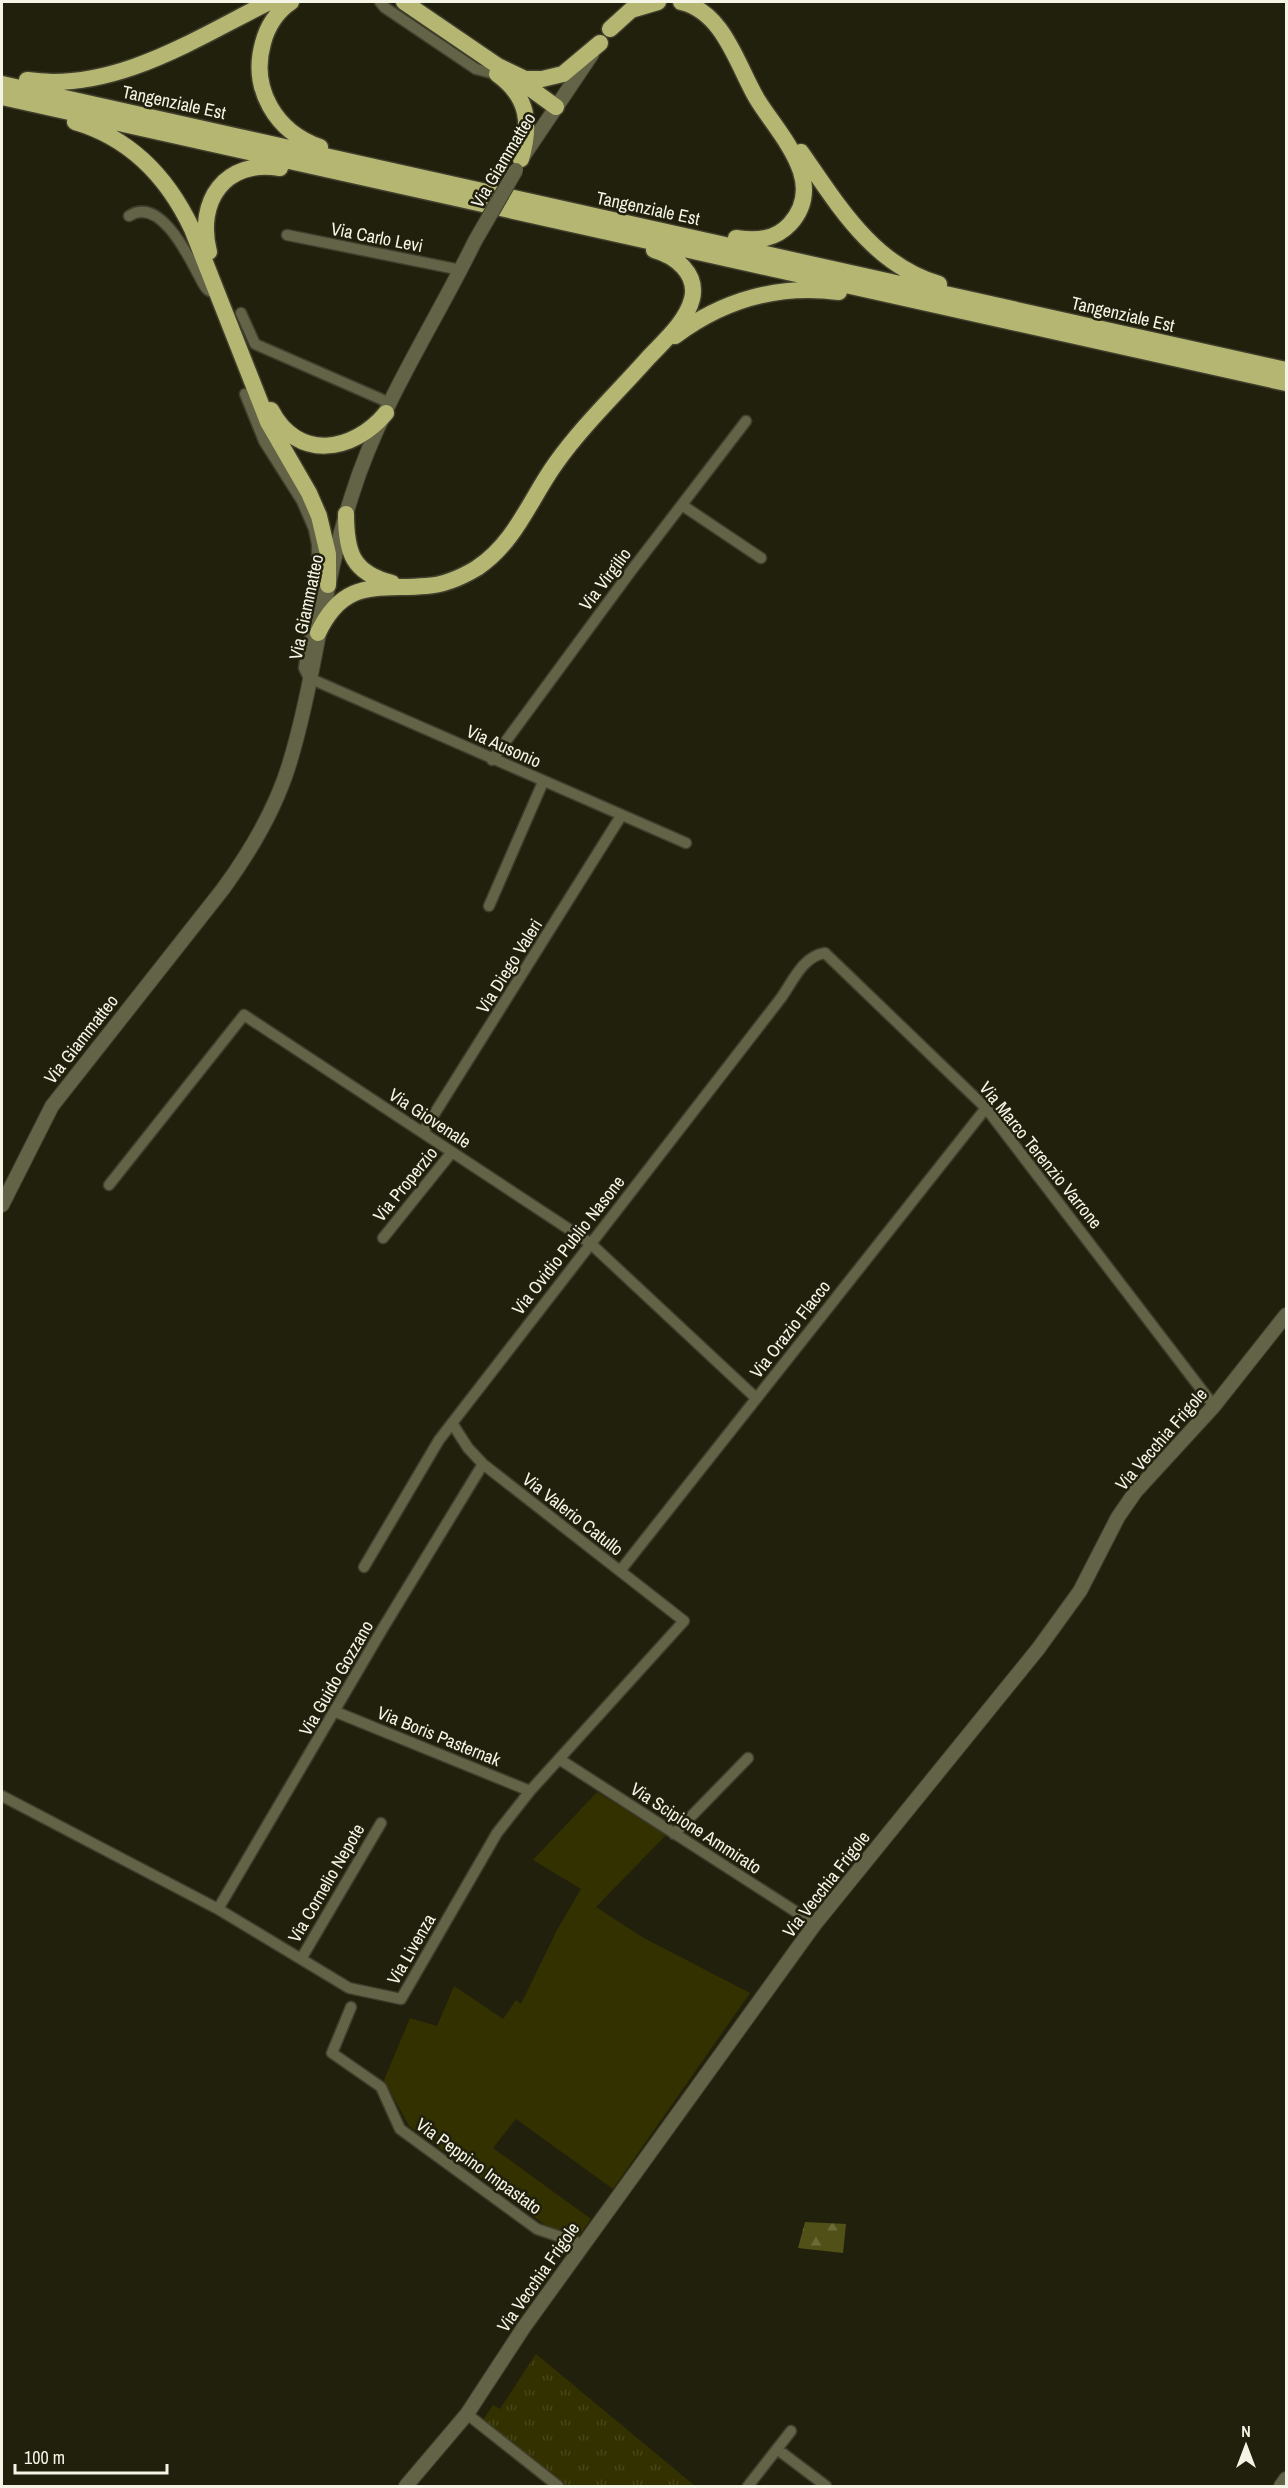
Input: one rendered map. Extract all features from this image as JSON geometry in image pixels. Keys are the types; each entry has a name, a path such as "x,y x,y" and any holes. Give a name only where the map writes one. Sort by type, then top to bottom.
{"highway":[{"path":"2,76 48,82 88,81 108,76 148,61 269,2"},
{"path":"291,2 280,11 268,29 260,52 261,85 268,105 282,123 307,142 388,166 397,172"},
{"path":"393,2 556,107"},
{"path":"404,2 502,73 518,92 524,109 527,138 519,165"},
{"path":"502,73 525,79 542,80 570,69 632,10 658,2"},
{"path":"606,219 622,217 754,240 779,234 799,212 804,183 793,153 756,97 717,26 708,14 681,2"},
{"path":"712,2 767,106 845,213 872,245 910,273 1007,303 1013,309"},
{"path":"3,93 15,105 82,124 103,133 148,164 177,199 192,229 212,292 267,422 309,493 319,516 328,554 328,585"},
{"name":"Tangenziale Est","path":"3,93 397,172 1287,370"},
{"name":"Tangenziale Est","path":"3,93 355,176 1287,383"},
{"path":"355,176 341,178 267,166 239,171 215,192 206,212 205,234 210,255 265,396 275,419 283,428 300,440 319,445 339,445 363,434 377,424 388,408"},
{"path":"318,633 331,610 338,603 356,593 383,586 414,587 439,584 466,574 496,552 519,524 555,464 687,313 693,293 688,272 668,255 577,230 569,223"},
{"path":"655,351 715,310 766,294 819,290 913,307 933,304"},
{"path":"346,514 349,550 359,567 381,581 414,587"}],"street":[{"path":"380,2 384,7 476,69 502,73"},
{"name":"Via Giammatteo","path":"2,1205 52,1106 223,889 255,841 288,767 346,514 360,472 388,408 519,165 629,2"},
{"path":"129,216 135,212 157,215 179,242 212,292"},
{"name":"Via Carlo Levi","path":"287,236 461,270"},
{"path":"241,313 255,344 388,408"},
{"path":"245,394 264,441 302,501 314,529 317,544 318,582 304,668 309,678"},
{"name":"Via Virgilio","path":"492,760 746,421"},
{"path":"682,505 761,558"},
{"name":"Via Ausonio","path":"309,678 686,843"},
{"path":"489,906 543,782"},
{"name":"Via Diego Valeri","path":"423,1132 621,816"},
{"name":"Via Marco Terenzio Varrone","path":"814,954 825,954 986,1108 1214,1406"},
{"name":"Via Ovidio Publio Nasone","path":"364,1567 439,1440 782,998 805,962 814,954"},
{"name":"Via Giovenale","path":"109,1185 244,1015 590,1243 756,1398"},
{"name":"Via Orazio Flacco","path":"620,1571 986,1108"},
{"name":"Via Properzio","path":"383,1238 452,1152"},
{"name":"Via Vecchia Frigole","path":"406,2487 467,2414 582,2244 815,1924 1038,1649 1080,1591 1118,1517 1136,1491 1214,1406 1287,1315"},
{"name":"Via Valerio Catullo","path":"452,1423 468,1448 483,1464 684,1621"},
{"name":"Via Guido Gozzano","path":"218,1910 336,1712 383,1628 483,1464"},
{"name":"Via Livenza","path":"2,1796 218,1910 349,1988 401,1999 497,1833 530,1791 684,1621"},
{"name":"Via Boris Pasternak","path":"336,1712 530,1791"},
{"path":"675,1834 748,1758"},
{"name":"Via Scipione Ammirato","path":"559,1759 815,1924"},
{"name":"Via Cornelio Nepote","path":"301,1959 381,1823"},
{"name":"Via Peppino Impastato","path":"351,2007 332,2053 381,2087 400,2129 537,2229 582,2244"},
{"path":"467,2414 558,2487"},
{"path":"748,2487 792,2431"},
{"path":"777,2449 826,2487"},
{"path":"1281,2487 1287,2479"}],"green space":[{"path":"597,1792 666,1835 596,1907 642,1937 750,1993 613,2189 516,2119 493,2148 591,2219 579,2236 551,2229 409,2126 384,2080 410,2018 437,2026 454,1986 503,2019 516,2000 521,2004 557,1930 581,1889 533,1860"},
{"path":"805,2222 846,2224 843,2253 798,2248"},
{"path":"536,2354 695,2486 566,2486 483,2420 493,2405 500,2409"}]}
